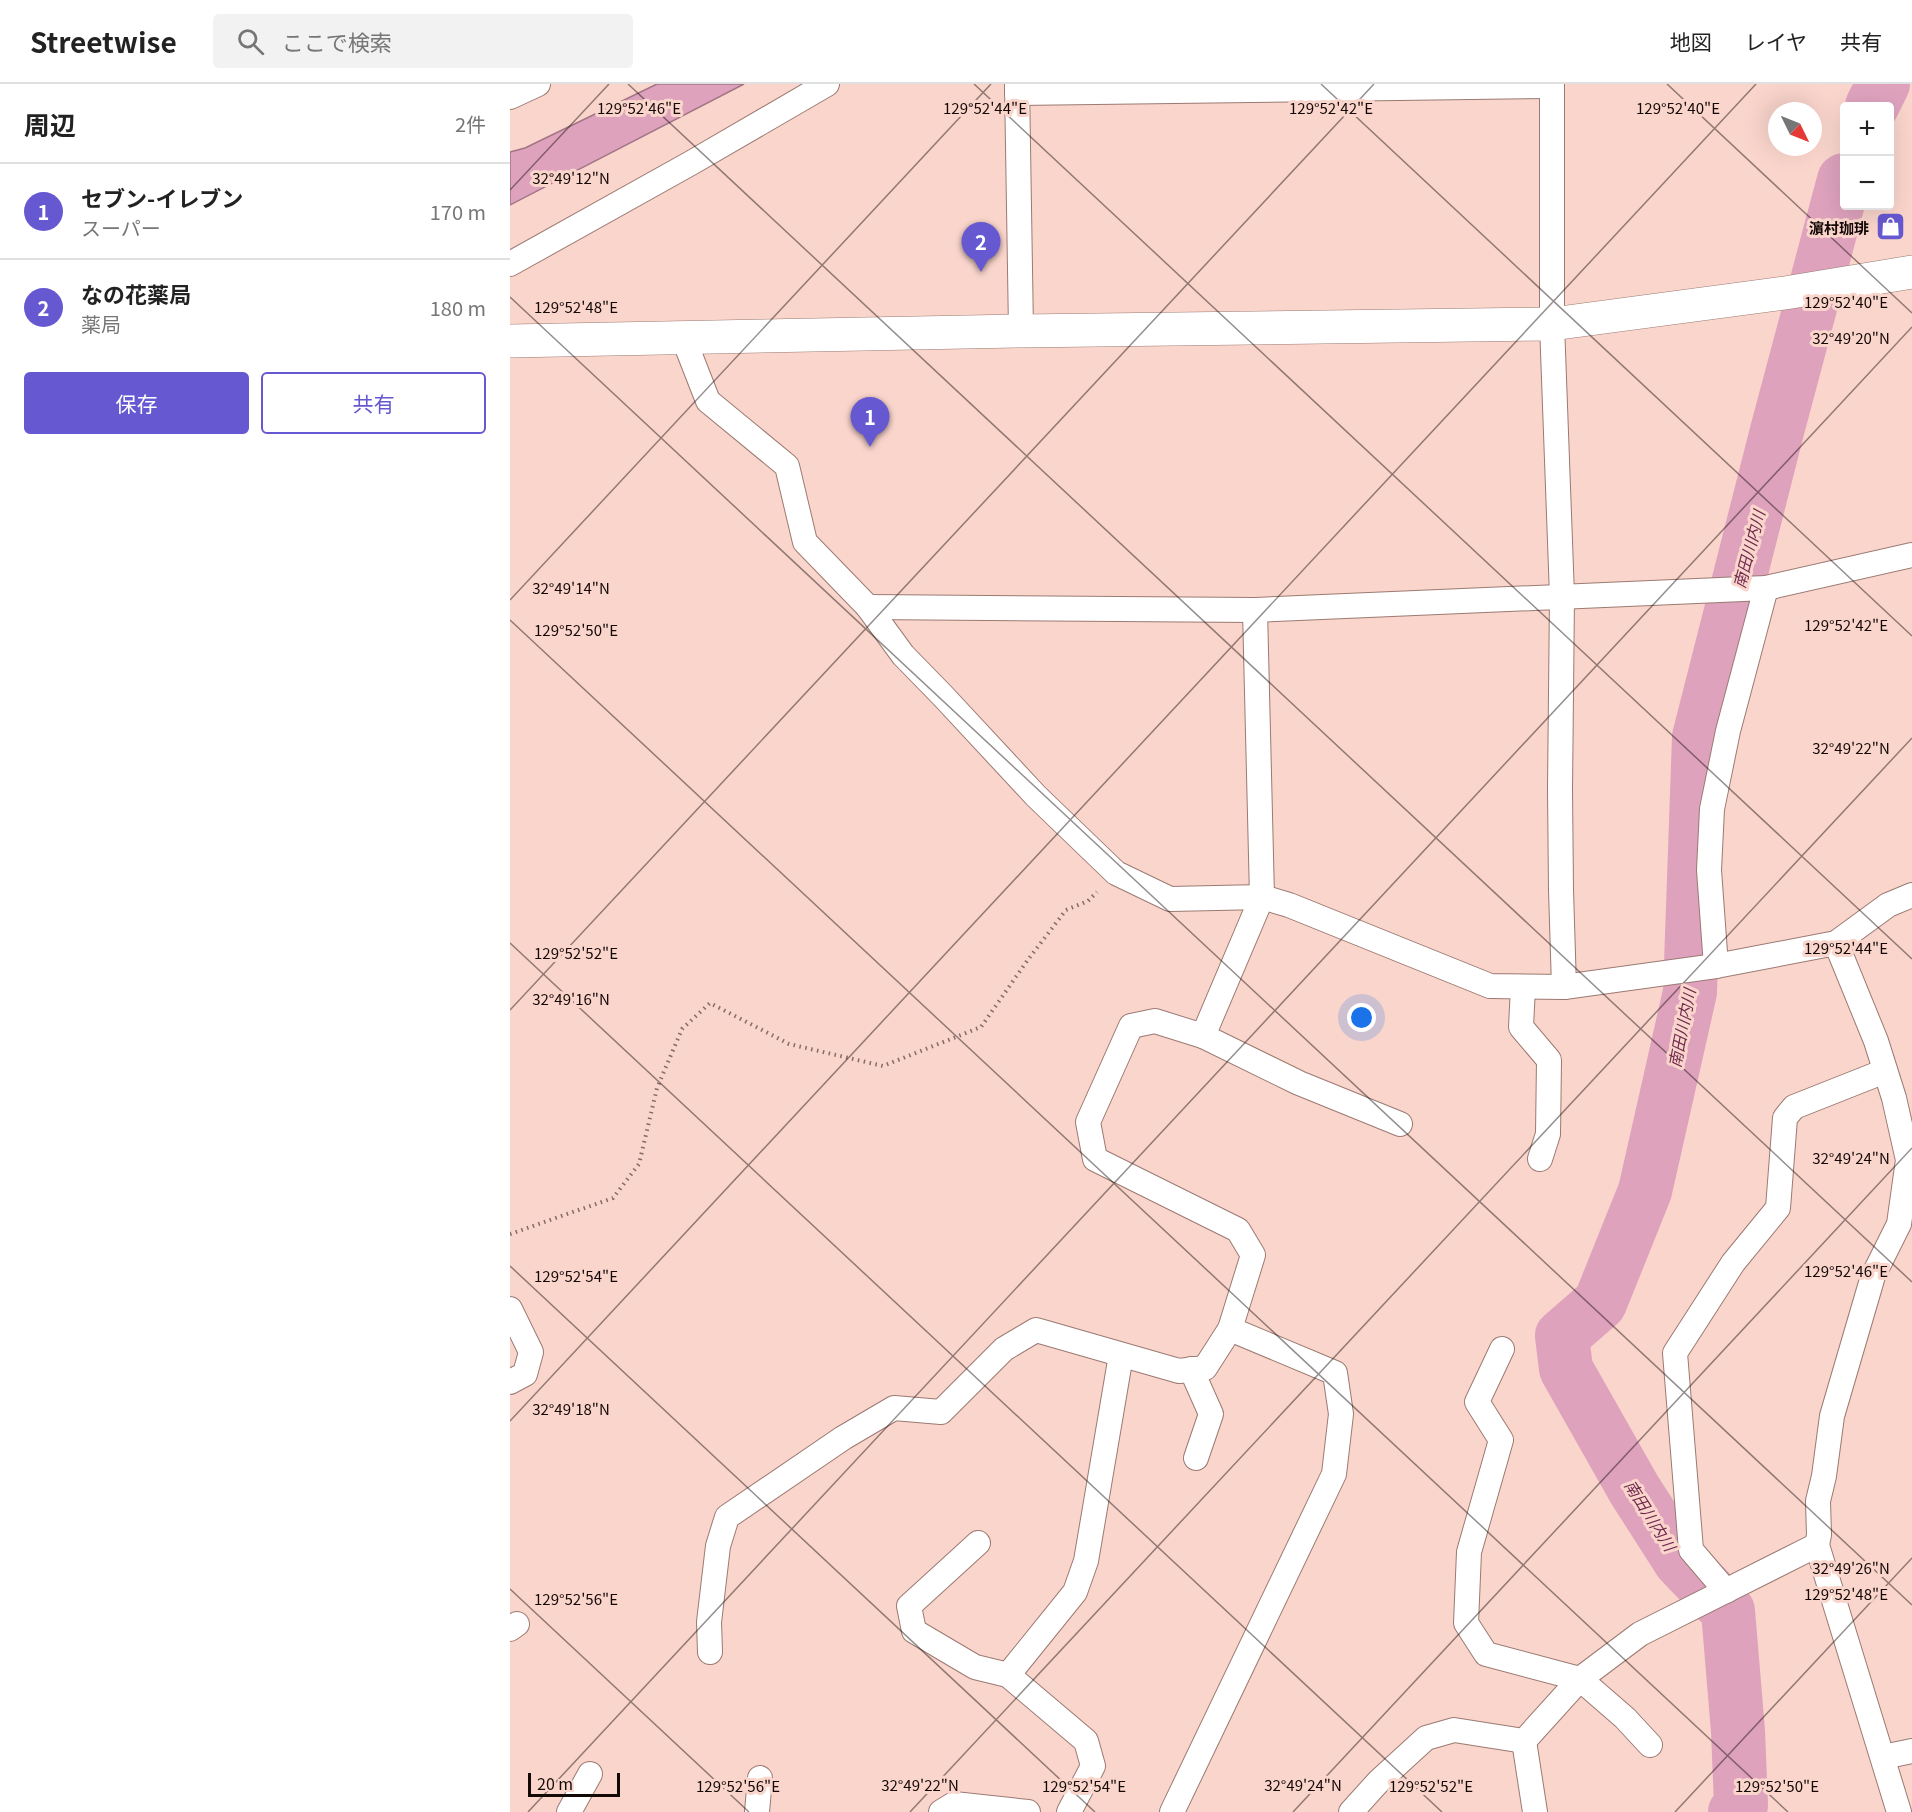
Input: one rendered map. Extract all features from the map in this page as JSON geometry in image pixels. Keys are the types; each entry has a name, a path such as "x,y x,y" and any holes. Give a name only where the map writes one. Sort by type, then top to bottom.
{"street":[{"path":"510,97 538,84"},
{"path":"510,264 827,84"},
{"path":"1021,331 1017,88 1552,85 1552,324 1562,596 1560,790 1564,987"},
{"path":"510,341 1552,324 1785,293 1912,272"},
{"path":"683,337 708,401 787,466 805,542 868,607 903,655 1036,796 1116,873 1170,899 1262,897 1289,905 1490,986 1564,987 1714,966 1836,943 1888,905 1912,895"},
{"path":"868,607 1256,610 1766,588 1912,555"},
{"path":"1714,966 1709,870 1712,809 1728,731 1766,588"},
{"path":"1203,1036 1262,897 1256,610"},
{"path":"1836,943 1876,1041 1894,1098 1908,1160 1899,1224 1873,1276 1832,1416 1824,1476 1818,1501 1817,1545 1899,1812"},
{"path":"1523,987 1521,1027 1549,1060 1548,1134 1540,1159"},
{"path":"710,1652 709,1623 718,1546 728,1517 843,1438 894,1407 941,1412 1004,1350 1036,1330 1179,1371 1205,1368 1230,1329 1253,1255 1238,1230 1095,1159 1088,1122 1131,1026 1155,1021 1203,1036 1299,1083 1400,1124"},
{"path":"1726,1591 1691,1550 1674,1353 1733,1263 1778,1208 1785,1118 1794,1107 1885,1071"},
{"path":"510,1309 531,1352 525,1374 510,1382"},
{"path":"1172,1812 1334,1474 1341,1414 1335,1373 1230,1329"},
{"path":"1502,1349 1477,1402 1501,1440 1468,1552 1466,1623 1486,1654 1580,1679 1625,1718 1650,1745"},
{"path":"1008,1675 1076,1592 1086,1561 1121,1355"},
{"path":"1191,1370 1211,1414 1196,1458"},
{"path":"978,1543 909,1606 914,1631 975,1668 1008,1675 1086,1741 1093,1766 1070,1812"},
{"path":"1524,1742 1580,1679 1640,1634 1817,1545"},
{"path":"1351,1812 1379,1781 1426,1738 1454,1730 1524,1742"},
{"path":"1524,1742 1535,1812"},
{"path":"1882,1757 1912,1750"},
{"path":"569,1812 590,1774"},
{"path":"757,1812 760,1778"},
{"path":"941,1812 954,1804 1028,1812"}],"path":[{"path":"510,1234 613,1198 639,1164 657,1088 682,1029 710,1004 789,1044 883,1066 981,1027 1066,910 1088,901 1116,873"}],"shaded area":[{"path":"657,84 744,84 510,205 510,152 525,148"}],"waterway":[{"name":"南田川内川","path":"1874,102 1883,84"},
{"name":"南田川内川","path":"1735,1812 1741,1805 1738,1731 1728,1611 1680,1561 1634,1489 1566,1369 1562,1336 1600,1303 1645,1191 1690,992 1699,737 1840,195"}],"place":[{"name":"濵村珈琲","path":"1890,227"},
{"name":"なの花薬局","path":"981,272"},
{"name":"セブン-イレブン","path":"870,447"}]}
